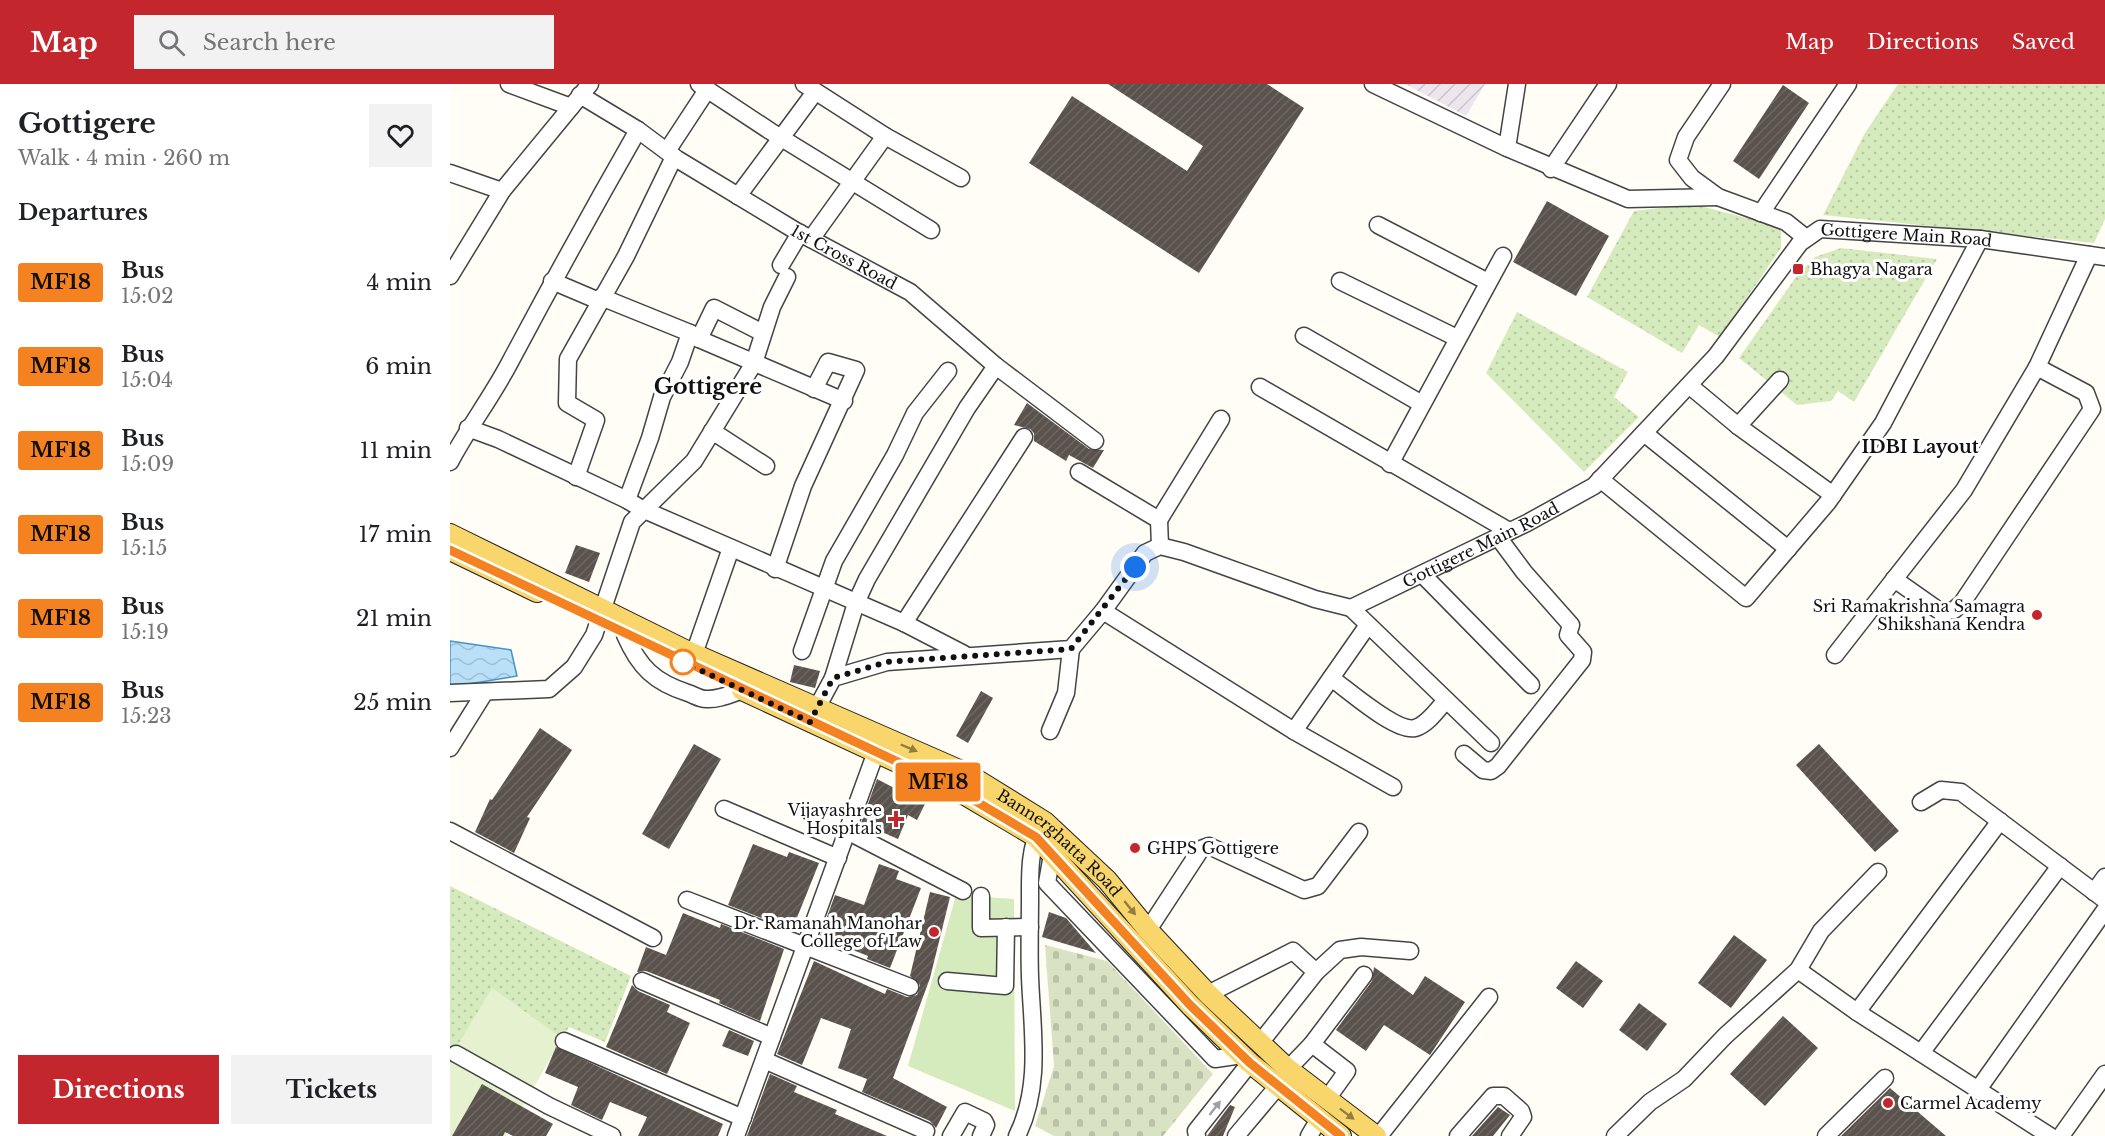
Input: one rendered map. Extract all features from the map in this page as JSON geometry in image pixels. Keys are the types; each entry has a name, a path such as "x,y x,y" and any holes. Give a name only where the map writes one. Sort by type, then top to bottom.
{"main road":[{"name":"Bannerghatta Road","path":"450,534 600,615 625,635 743,690 813,715"},
{"name":"Bannerghatta Road","path":"450,550 694,654 813,715 879,745 966,773 1107,880 1148,930 1208,994 1260,1043 1283,1078 1327,1099 1377,1136"},
{"path":"1040,829 1052,854 1190,1005 1246,1059 1283,1078 1319,1119 1341,1136"}],"street":[{"name":"1st Cross Road","path":"509,84 580,95 638,130 670,154 805,236 910,292 996,366 1095,441"},
{"path":"1373,84 1551,169 1628,200 1718,197"},
{"path":"1507,148 1517,84"},
{"path":"1551,169 1608,84"},
{"path":"1722,84 1686,137 1678,159 1692,178 1718,197 1786,222 1806,238"},
{"path":"1761,213 1848,84"},
{"path":"576,477 596,420 567,403 568,359 626,256 670,154 703,87 780,138 931,230"},
{"path":"738,196 780,138 809,88 885,136 961,178"},
{"path":"450,276 479,224 580,95"},
{"path":"450,462 468,428 508,366 552,281 638,130"},
{"path":"450,693 549,689 574,668 594,636 632,522 642,509 694,461 754,363 784,271 805,236 853,182 885,136"},
{"path":"450,173 502,192"},
{"path":"1377,225 1488,282"},
{"name":"Gottigere Main Road","path":"1351,608 1503,534 1594,486 1690,386 1716,356 1800,243 1820,229 1980,239 2097,256"},
{"path":"1600,479 1746,598 1833,495 1883,423 1980,239"},
{"path":"1390,464 1503,256"},
{"path":"1835,655 1964,490 2037,368 2097,256"},
{"path":"552,281 695,336 844,401"},
{"path":"1340,281 1457,338"},
{"path":"627,500 650,438 662,397 695,336 714,308 763,333"},
{"path":"1304,336 1422,404"},
{"path":"775,568 803,486 844,401 856,370 828,362 814,389"},
{"path":"813,715 833,678 856,603 962,417 996,366"},
{"path":"1894,579 1941,612 1954,610 1969,593 2092,409 2086,393 2037,368"},
{"path":"802,651 834,561 895,454 915,413 948,371"},
{"path":"1738,426 1780,380"},
{"path":"1690,386 1738,426 1833,495"},
{"path":"1260,387 1503,534 1524,572 1571,625 1568,635 1583,652 1582,660 1498,766 1491,771 1483,770 1464,754"},
{"path":"1160,546 1159,520 1221,419"},
{"path":"468,428 498,439 642,509 822,590 903,623 964,655"},
{"path":"712,431 766,466"},
{"path":"1644,433 1788,549"},
{"path":"903,623 1024,437"},
{"path":"1079,472 1159,520"},
{"path":"1050,731 1066,693 1071,649 1103,611 1145,553 1160,546 1184,552 1315,599 1351,608 1491,743"},
{"path":"694,654 730,548"},
{"path":"1422,574 1531,685"},
{"path":"1103,611 1294,731 1393,787"},
{"path":"1294,731 1368,625"},
{"path":"625,635 635,657 650,674 671,687 705,699 743,690"},
{"path":"833,678 887,662 1071,649"},
{"path":"1331,678 1401,727 1412,729 1421,725 1446,700"},
{"path":"450,748 485,692"},
{"path":"736,1136 879,745"},
{"path":"1921,802 1941,790 1955,790 2000,820 2099,896 2105,877"},
{"path":"724,809 838,858"},
{"path":"1857,1012 2000,820"},
{"path":"1020,1135 1029,1108 1034,1073 1030,880 1040,829"},
{"path":"450,831 653,938"},
{"path":"847,831 963,891"},
{"path":"1148,930 1201,849 1209,846 1304,890 1310,890 1318,886 1359,832"},
{"path":"1921,1053 2060,866"},
{"path":"1615,1136 1650,1102 1684,1078 1725,1036 1798,970 1821,931 1878,872"},
{"path":"981,896 981,928 1030,927"},
{"path":"687,900 910,987"},
{"path":"1977,1090 2105,910"},
{"path":"947,981 1005,986 1006,927"},
{"path":"1260,1043 1316,972 1340,950 1361,947 1410,951"},
{"path":"1208,994 1293,951 1316,972"},
{"path":"1798,970 1857,1012 2050,1136"},
{"path":"1236,1136 1312,1044 1364,975"},
{"path":"642,981 772,1037"},
{"path":"1377,1136 1489,997"},
{"path":"564,1041 743,1118"},
{"path":"1312,1044 1347,1071 1327,1099"},
{"path":"456,1054 549,1106 612,1136"},
{"path":"1197,1136 1196,1131 1246,1059"},
{"path":"764,1060 926,1131"},
{"path":"2061,1136 2105,1074"},
{"path":"1826,1136 1885,1078"},
{"path":"1458,1136 1493,1096 1504,1096 1521,1111 1523,1117 1510,1136"},
{"path":"951,1136 965,1112 985,1122 981,1136"},
{"path":"1308,1136 1319,1119"}],"shaded area":[{"path":"1405,84 1485,84 1466,116"}],"green space":[{"path":"1898,84 2105,84 2105,219 2094,243 1823,215 1865,133"},
{"path":"1693,204 1781,227 1781,248 1720,337 1699,325 1682,353 1587,297 1634,211"},
{"path":"1841,248 1937,259 1854,402 1838,391 1831,401 1797,405 1739,358 1796,277 1815,257"},
{"path":"1517,312 1628,372 1614,397 1639,417 1584,472 1486,373"},
{"path":"450,886 631,976 605,1042 569,1027 562,1038 450,1058"},
{"path":"956,895 1014,899 1015,1111 908,1066"},
{"path":"1045,945 1107,961 1213,1074 1163,1136 1054,1136 1035,1126 1054,1066"},
{"path":"492,988 562,1038 506,1136 450,1136 450,1058"}],"water":[{"path":"450,641 511,650 517,676 450,687"}],"building":[{"path":"1108,84 1267,84 1304,108 1199,273 1029,163 1072,96 1187,171 1203,146"},
{"path":"1783,85 1809,103 1759,179 1733,161"},
{"path":"1547,201 1609,236 1576,296 1513,262"},
{"path":"1027,403 1089,449 1104,450 1093,468 1069,455 1066,461 1034,441 1034,433 1030,429 1014,425"},
{"path":"576,545 600,553 589,582 565,573"},
{"path":"794,665 820,671 815,688 790,682"},
{"path":"981,691 993,698 968,743 956,736"},
{"path":"540,728 572,750 527,817 530,818 514,853 475,832 490,799 492,800"},
{"path":"694,744 721,759 669,849 642,834"},
{"path":"1819,744 1899,831 1875,852 1796,765"},
{"path":"877,779 925,804 917,820 908,815 898,839 861,823"},
{"path":"753,844 787,857 789,852 819,863 792,930 728,905"},
{"path":"879,864 899,871 896,879 921,888 890,968 867,959 868,956 848,948 849,946 820,936 835,895 864,905"},
{"path":"930,892 950,897 930,978 893,1078 947,1107 936,1128 930,1121 862,1092 867,1079 838,1068 851,1029 821,1018 802,1065 777,1054 814,961 885,994 887,989 907,997 917,995 920,985 910,976"},
{"path":"1049,912 1066,918 1096,953 1042,937"},
{"path":"683,913 720,928 721,924 784,949 760,1021 719,1003 720,1000 646,971 637,972 646,947 666,955"},
{"path":"1734,935 1767,960 1731,1008 1698,983"},
{"path":"1576,961 1603,981 1583,1008 1556,988"},
{"path":"1374,967 1413,995 1425,976 1465,1002 1430,1055 1384,1025 1366,1051 1336,1030 1372,981"},
{"path":"632,985 638,991 670,1005 667,1012 690,1023 667,1074 606,1047"},
{"path":"1639,1003 1667,1024 1647,1051 1619,1030"},
{"path":"1783,1016 1818,1048 1765,1106 1730,1074"},
{"path":"729,1030 754,1041 748,1056 722,1046"},
{"path":"556,1047 723,1124 718,1136 638,1136 647,1117 610,1102 602,1120 571,1105 578,1087 545,1073"},
{"path":"770,1074 797,1086 794,1092 837,1110 835,1114 887,1136 747,1136"},
{"path":"482,1084 553,1124 546,1136 513,1136 505,1132 503,1136 452,1136"},
{"path":"1890,1088 1946,1136 1841,1136"},
{"path":"1230,1105 1235,1107 1223,1136 1207,1136"},
{"path":"1498,1107 1510,1115 1493,1136 1472,1136"}],"bus line":[{"name":"MF18","path":"450,550 876,754 955,789 1036,837 1092,895 1190,1005 1250,1063 1341,1136"}],"place":[{"name":"Bhagya Nagara","path":"1798,269"},
{"name":"Sri Ramakrishna Samagra Shikshana Kendra","path":"2037,615"},
{"name":"Vijayashree Hospitals","path":"896,819"},
{"name":"GHPS Gottigere","path":"1135,848"},
{"name":"Dr. Ramanah Manohar College of Law","path":"934,932"},
{"name":"Carmel Academy","path":"1888,1103"}],"district":[{"name":"Gottigere","path":"708,386"},
{"name":"IDBI Layout","path":"1920,447"}],"route":[{"path":"683,662 810,722 833,678 887,662 1071,649 1103,611 1135,567"}]}
